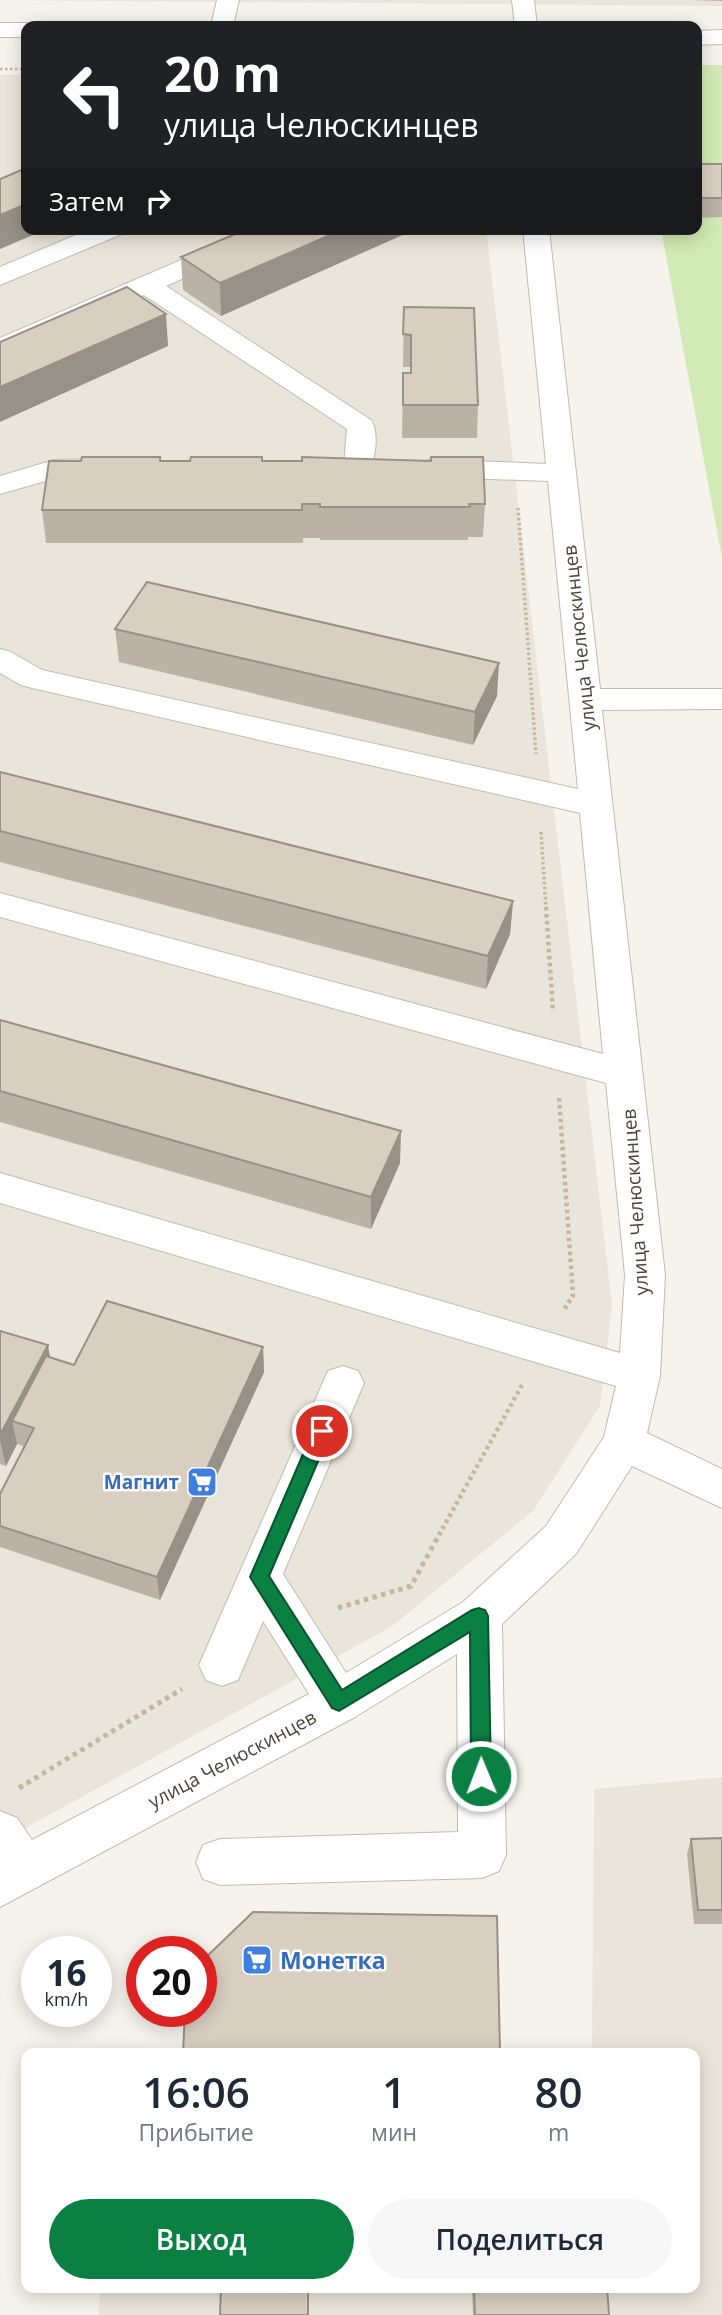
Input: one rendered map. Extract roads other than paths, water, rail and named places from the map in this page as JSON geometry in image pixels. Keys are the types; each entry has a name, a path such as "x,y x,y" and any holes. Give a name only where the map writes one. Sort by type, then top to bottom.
{"street":[{"path":"223,21 228,0"},
{"path":"523,0 525,21"},
{"path":"0,30 21,30"},
{"path":"702,37 722,37"},
{"path":"0,276 99,235"},
{"path":"0,348 261,235"},
{"name":"улица Челюскинцев","path":"9,1845 339,1702 479,1616 561,1539 624,1442 639,1376 645,1275 537,235"},
{"path":"146,285 361,426 368,465 563,474"},
{"path":"0,485 54,469 123,468"},
{"path":"0,660 32,678 597,805"},
{"path":"584,700 722,699"},
{"path":"0,905 625,1074"},
{"path":"0,1188 639,1376"},
{"path":"222,1665 343,1383"},
{"path":"624,1442 722,1489"},
{"path":"260,1577 339,1702"},
{"path":"220,1862 482,1855 479,1616"}],"place":[{"name":"Магнит","path":"202,1482"},
{"name":"Монетка","path":"257,1960"}]}
